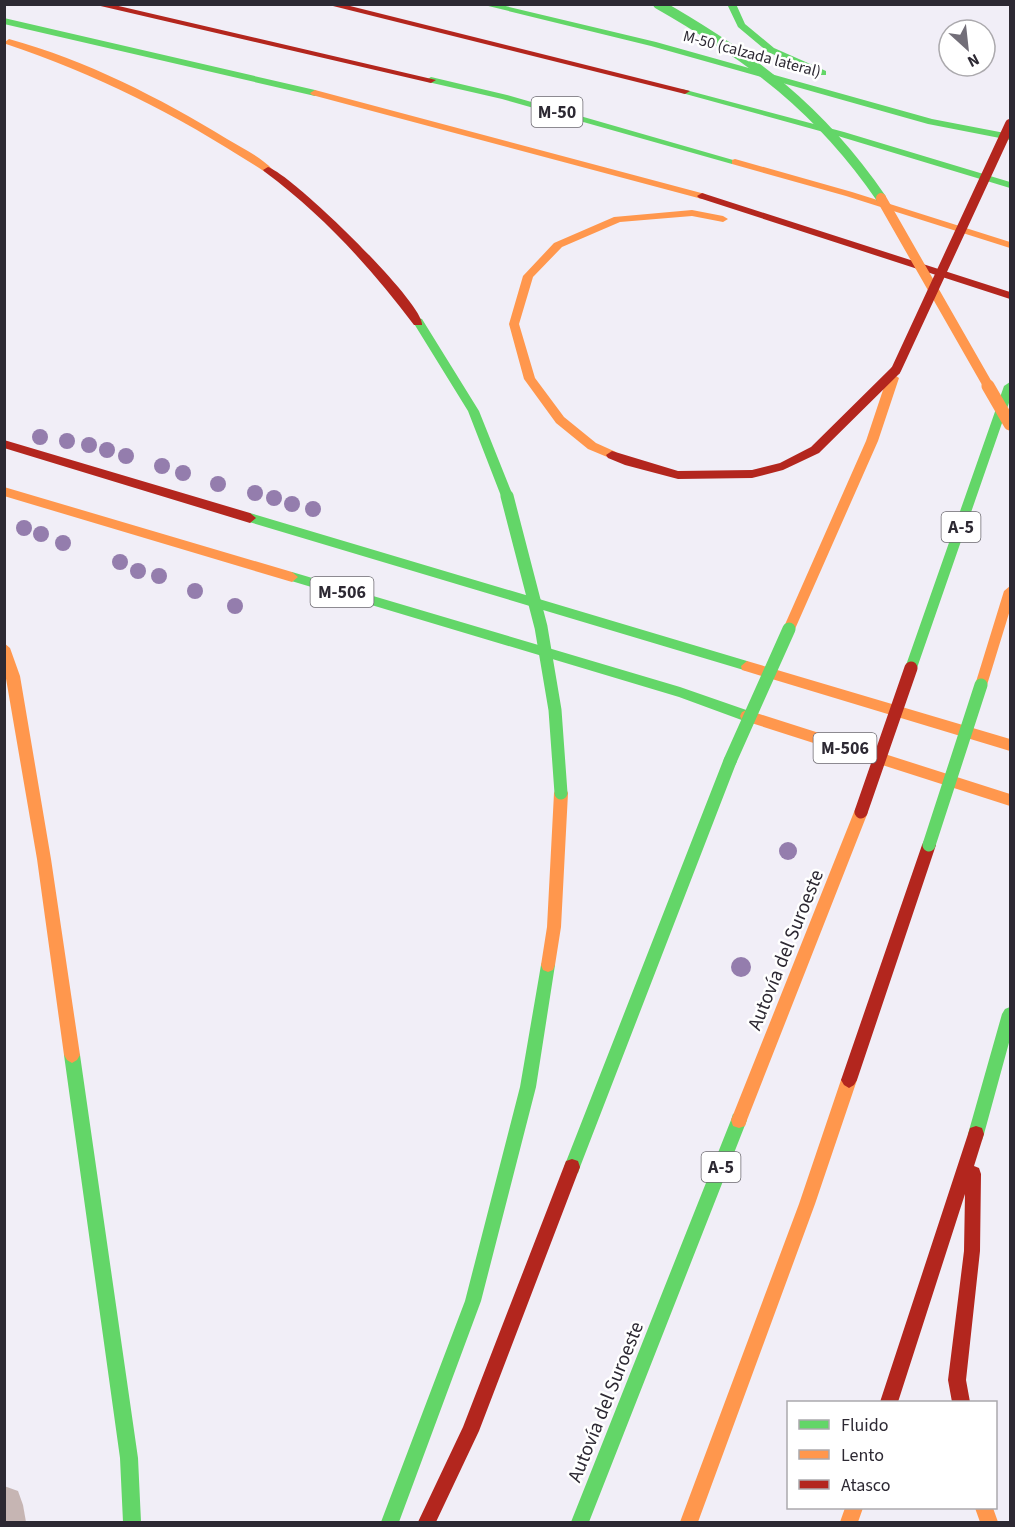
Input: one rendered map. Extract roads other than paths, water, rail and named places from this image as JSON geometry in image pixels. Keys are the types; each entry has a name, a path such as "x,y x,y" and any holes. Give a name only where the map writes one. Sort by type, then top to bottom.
{"highway":[{"name":"M-50","path":"96,4 504,97 849,194 1011,245"},
{"path":"329,4 553,56 919,156 1011,185"},
{"name":"M-50 (calzada lateral)","path":"484,4 653,44 932,122 1011,137"},
{"path":"658,4 696,24 750,59 809,109 844,147 874,186 1011,424"},
{"path":"731,4 741,25 771,50 801,65 841,79"},
{"path":"4,21 173,58 466,132 702,196 1011,296"},
{"path":"4,40 47,53 134,88 225,138 305,197 370,262 427,335 474,412 507,496 541,627 555,710 561,793 554,927 528,1087 473,1301 390,1522"},
{"path":"955,113 1011,132"},
{"path":"932,122 1011,146"},
{"path":"427,1522 470,1431 730,761 872,441 896,370 1011,124"},
{"path":"865,247 692,213 618,219 558,245 528,276 514,324 530,378 560,420 592,446 629,462 678,475 752,474 783,465 815,450 896,370"},
{"name":"Autovía del Suroeste","path":"580,1522 861,812 1011,386"},
{"name":"M-506","path":"4,444 1011,745"},
{"name":"M-506","path":"4,492 680,692 781,728 1011,800"},
{"path":"689,1522 807,1204 929,845 1011,591"},
{"path":"4,648 14,676 44,859 129,1458 132,1522"},
{"path":"889,1401 973,1144 1011,1014"},
{"path":"961,1401 957,1380 972,1251 973,1144"}],"street":[{"path":"4,1506 7,1522"}]}
